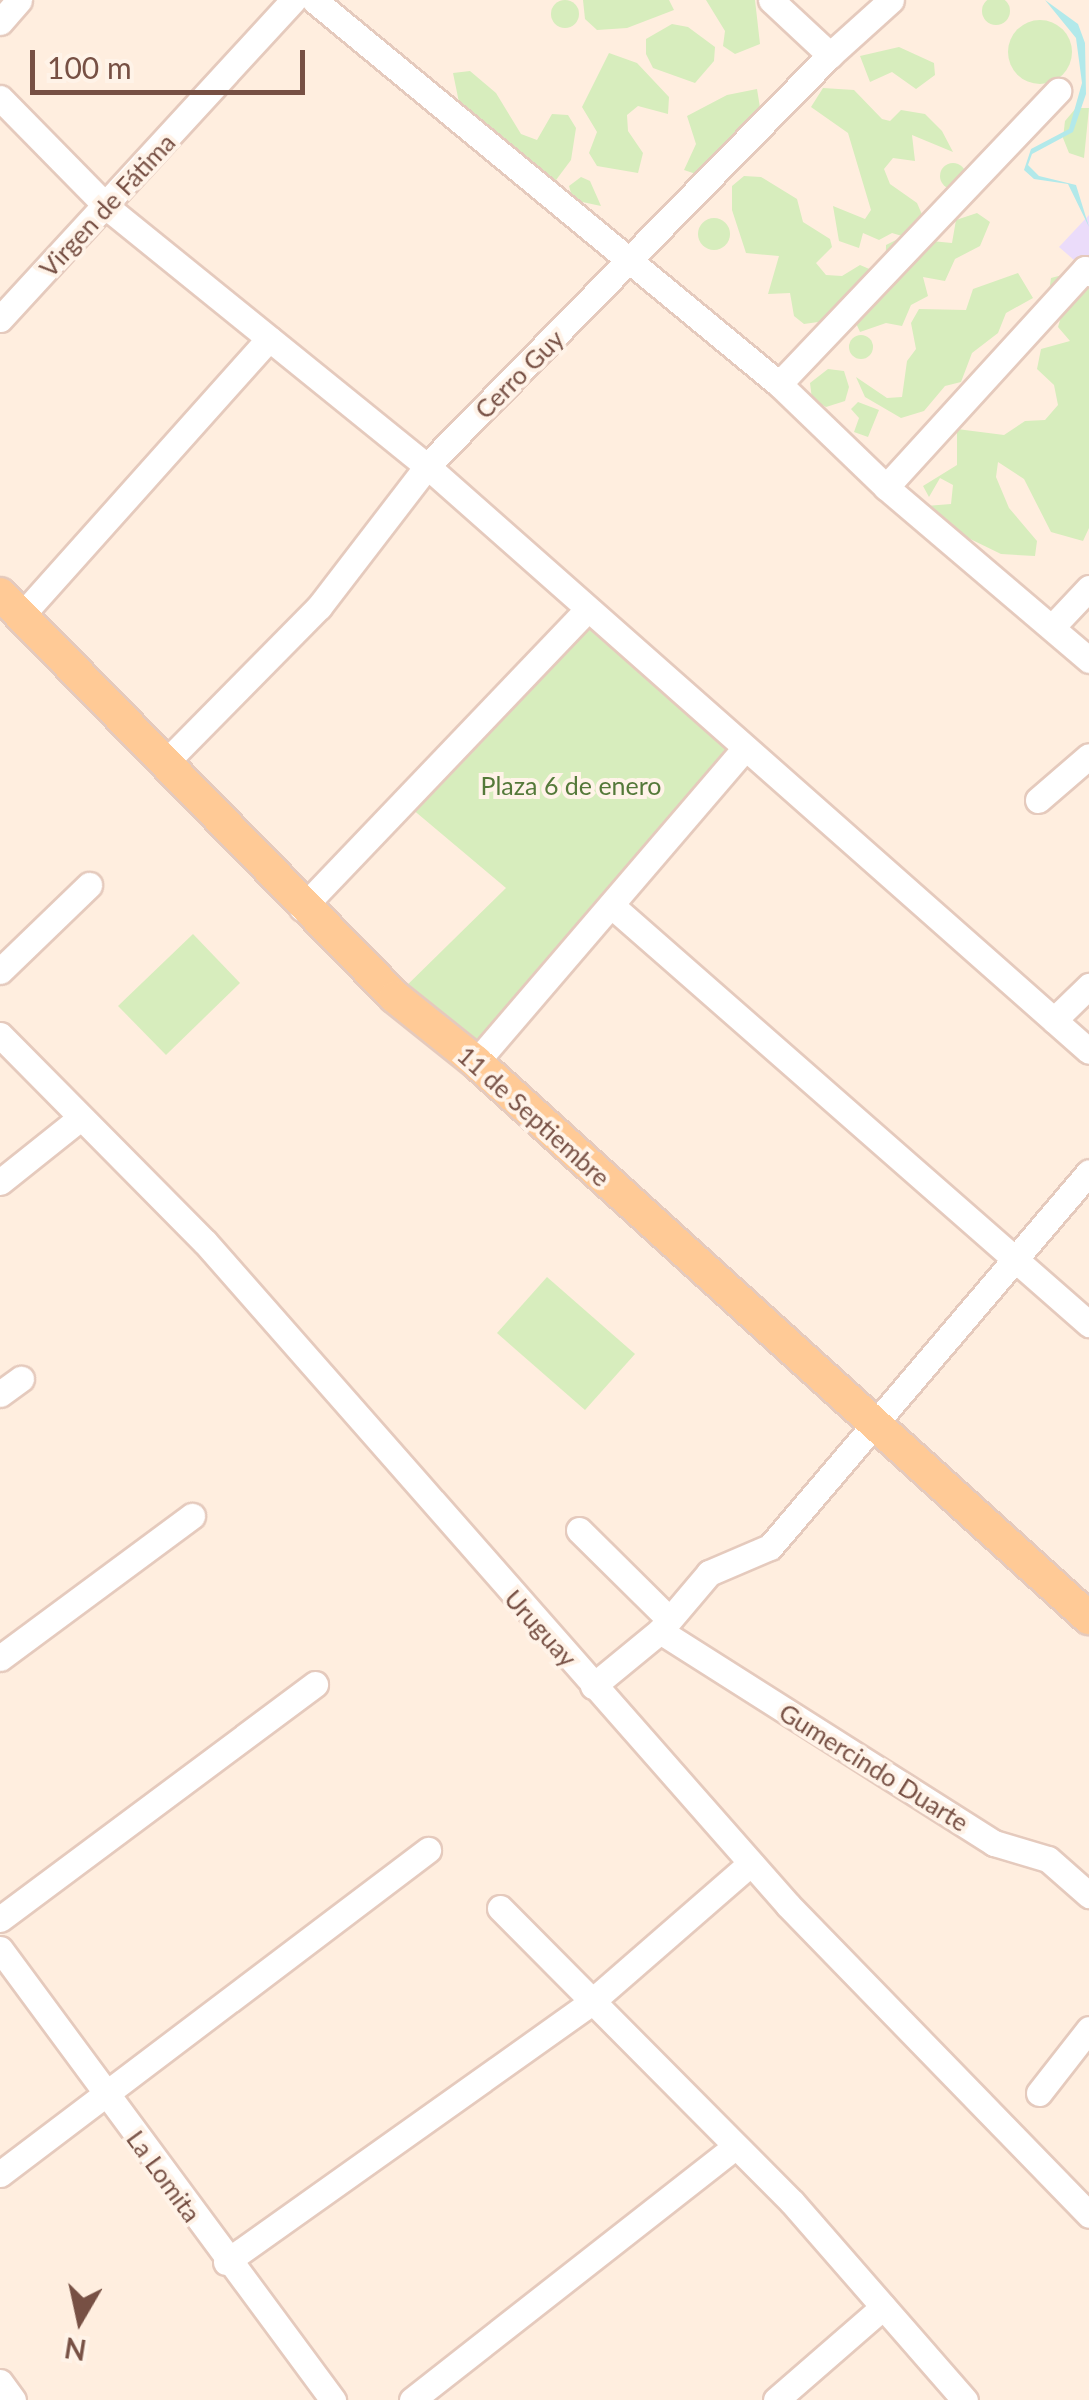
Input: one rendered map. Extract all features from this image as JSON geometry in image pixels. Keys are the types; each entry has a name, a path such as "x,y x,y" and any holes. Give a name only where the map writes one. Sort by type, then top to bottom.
{"main road":[{"name":"11 de Septiembre","path":"11,605 302,908 395,997 476,1062 1089,1618"}],"street":[{"path":"0,22 19,0"},
{"name":"Virgen de Fátima","path":"0,319 108,208 294,0"},
{"path":"314,0 779,384 886,487 1054,625 1089,660"},
{"path":"770,0 830,55"},
{"name":"Cerro Guy","path":"164,764 319,607 427,466 830,55 892,0"},
{"path":"779,384 1058,91"},
{"path":"0,98 108,208 427,466 744,750 1089,1050"},
{"path":"886,487 1087,271"},
{"path":"11,605 269,339"},
{"path":"1054,625 1089,588"},
{"path":"302,908 587,610"},
{"path":"476,1062 744,750"},
{"path":"1038,800 1089,756"},
{"path":"0,971 89,885"},
{"path":"612,905 1089,1324"},
{"path":"1054,1020 1089,986"},
{"name":"Uruguay","path":"0,1035 205,1242 752,1863 1089,2215"},
{"path":"0,1182 79,1119"},
{"path":"593,1686 664,1624 709,1573 770,1546 1019,1260 1089,1172"},
{"path":"0,1658 192,1516"},
{"name":"Gumercindo Duarte","path":"578,1530 664,1624 994,1843 1048,1859 1089,1895"},
{"path":"0,1919 314,1684"},
{"path":"0,2174 428,1850"},
{"path":"226,2262 590,2003 752,1863"},
{"path":"500,1908 733,2148 792,2202 965,2400"},
{"name":"La Lomita","path":"0,1949 226,2262 333,2400"},
{"path":"1039,2093 1089,2029"},
{"path":"412,2400 733,2148"},
{"path":"776,2400 883,2307"},
{"path":"0,2382 13,2400"}],"shaded area":[{"path":"1089,215 1089,273 1059,247"}],"green space":[{"path":"996,-3 1006,1 1010,11 1006,21 996,25 986,21 982,11 986,1"},
{"path":"565,0 575,4 579,14 575,24 565,28 555,24 551,14 555,4"},
{"path":"583,0 669,0 674,10 627,28 597,30 585,19"},
{"path":"706,0 755,0 760,44 735,54 723,46 725,31"},
{"path":"1040,20 1062,30 1072,52 1062,74 1040,84 1018,74 1008,52 1018,30"},
{"path":"672,24 688,27 715,47 714,61 695,83 653,68 646,54 646,39"},
{"path":"899,47 934,63 935,75 916,89 892,72 870,82 860,56"},
{"path":"609,53 637,63 669,97 668,114 638,106 627,115 628,131 643,153 638,173 597,166 589,153 597,132 582,107"},
{"path":"470,71 496,93 521,134 537,140 552,114 568,115 576,128 571,160 553,184 462,117 453,73"},
{"path":"823,88 854,90 882,119 890,121 901,110 925,114 942,131 953,152 912,135 915,161 893,158 884,169 890,184 917,203 924,219 917,230 911,225 902,236 892,233 879,240 863,233 859,248 839,241 833,206 865,219 871,210 848,133 811,107"},
{"path":"757,89 762,120 699,175 684,170 696,144 687,116 727,95"},
{"path":"1076,108 1089,108 1084,158 1069,153 1063,138 1065,121"},
{"path":"953,163 962,167 966,176 962,185 953,189 944,185 940,176 944,167"},
{"path":"744,176 761,177 797,199 803,222 830,239 832,247 816,263 826,275 842,276 860,265 874,271 832,320 804,324 794,316 790,293 768,294 779,256 746,253 732,210 732,186"},
{"path":"581,177 590,181 601,206 573,200 569,186"},
{"path":"977,213 990,222 980,246 955,259 945,281 923,277 928,296 911,305 902,326 886,323 860,332 855,321 865,305 885,293 886,245 900,238 952,243 956,220"},
{"path":"714,218 725,223 730,234 725,245 714,250 703,245 698,234 703,223"},
{"path":"1089,268 1089,528 1083,541 1051,532 1024,479 998,462 996,477 1009,508 1037,541 1035,556 1001,554 964,536 926,506 951,504 953,485 940,478 929,497 923,486 957,465 957,429 1004,435 1025,421 1045,420 1058,405 1054,385 1037,369 1041,349 1070,341 1058,327 1064,307 1049,292 1051,278"},
{"path":"1018,273 1033,298 1006,313 998,333 972,353 961,382 945,386 924,411 901,418 865,397 856,377 887,398 902,397 907,361 916,349 911,323 919,309 966,310 973,289"},
{"path":"861,335 873,347 861,359 849,347"},
{"path":"828,369 844,371 849,387 845,401 826,407 812,399 810,383"},
{"path":"858,402 879,410 868,437 854,432 859,418 851,409"},
{"name":"Plaza 6 de enero","path":"587,610 744,749 476,1062 395,997 506,888 405,803"},
{"path":"193,934 240,983 166,1055 118,1006"},
{"path":"547,1277 635,1354 585,1410 497,1333"}],"water":[{"path":"1045,0 1078,24 1085,43 1086,94 1073,132 1032,154 1028,165 1039,176 1076,185 1089,227 1068,184 1034,179 1024,170 1031,149 1069,129 1082,83 1076,38"}]}
